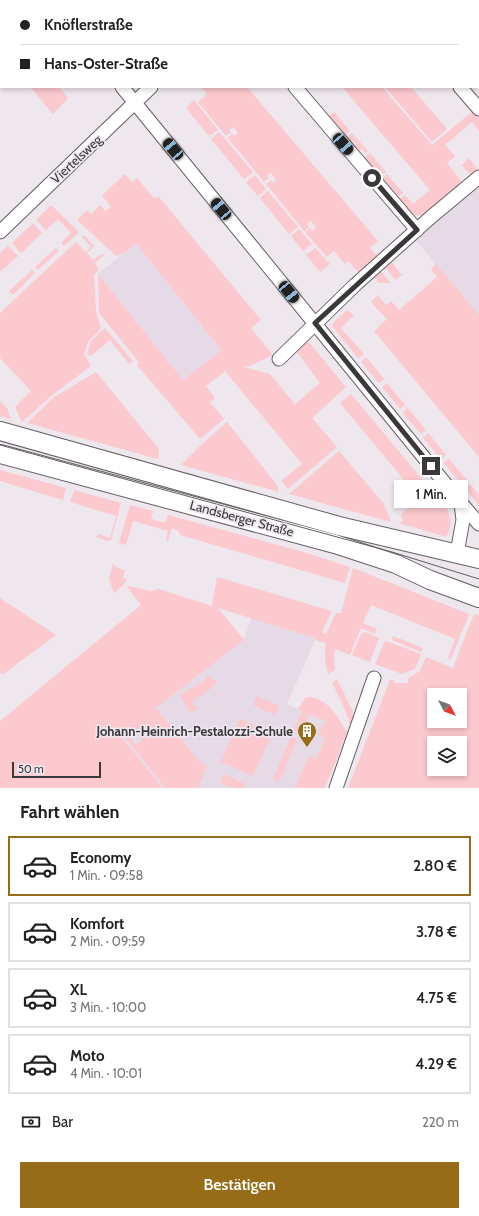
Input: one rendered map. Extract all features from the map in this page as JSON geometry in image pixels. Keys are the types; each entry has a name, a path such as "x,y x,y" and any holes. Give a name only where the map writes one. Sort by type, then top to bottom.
{"main road":[{"name":"Landsberger Straße","path":"0,431 339,526 479,559"},
{"name":"Landsberger Straße","path":"0,454 335,544 396,564 430,580 479,598"}],"street":[{"path":"123,88 479,524"},
{"name":"Viertelsweg","path":"0,231 150,88"},
{"path":"296,88 417,230"},
{"path":"461,88 479,109"},
{"path":"279,359 315,323 417,230 479,177"},
{"path":"457,553 463,520 461,503"},
{"path":"336,788 374,678"}],"shaded area":[{"path":"31,88 60,88 68,98 53,114"},
{"path":"202,88 248,88 378,241 370,248 377,256 358,272 348,261 345,264 334,251 327,257 305,232 310,228 312,231 316,228 311,221 307,224 309,227 304,231 266,184 271,180 273,183 276,180 271,173 267,176 269,178 264,182 228,138 232,134 235,136 238,133 233,127 229,130 231,132 226,136 198,102 207,94"},
{"path":"343,88 383,88 432,145 473,111 479,118 479,131 472,122 445,145 455,156 447,163 463,183 426,214 417,216 410,213 398,200 405,195 413,204 430,190"},
{"path":"386,88 412,88 447,129 432,142"},
{"path":"194,100 218,130 209,136 186,108"},
{"path":"334,112 350,131 344,136 328,117"},
{"path":"219,132 253,172 244,179 211,139"},
{"path":"352,133 368,151 366,153 362,149 358,152 354,147 356,144 353,141 350,142 346,138"},
{"path":"370,153 386,172 380,177 364,158"},
{"path":"469,158 478,170 471,176 462,165"},
{"path":"125,174 132,182 137,178 154,198 159,197 261,320 251,328 273,355 248,367 240,366 270,374 294,403 294,405 320,383 297,352 308,341 346,387 312,418 337,447 288,489 281,481 302,464 225,371 206,386 215,398 210,402 224,419 200,439 137,365 139,362 99,313 98,274 183,380 221,350 136,243 124,253 116,256 77,220 87,210 91,214 100,205 105,211 111,207 102,195"},
{"path":"387,174 403,193 397,198 381,179"},
{"path":"255,175 266,189 258,196 246,182"},
{"path":"479,183 479,316 414,238"},
{"path":"268,191 298,227 289,234 260,198"},
{"path":"51,205 79,232 64,246 61,243 71,233 58,219 46,230 36,220"},
{"path":"33,223 42,233 21,253 12,243"},
{"path":"299,229 312,244 303,251 291,236"},
{"path":"84,235 94,246 87,253 93,260 102,254 104,255 95,263 99,269 94,275 96,311 101,329 89,340 84,354 91,366 51,396 22,422 15,407 31,391 0,358 0,313 76,242 86,252 91,247 82,237"},
{"path":"136,243 221,350 183,380 98,274"},
{"path":"8,246 18,256 0,272 0,253"},
{"path":"56,248 59,251 38,270 35,267"},
{"path":"315,248 330,264 320,272 306,255"},
{"path":"390,260 402,275 395,280 384,266"},
{"path":"436,264 479,315 479,457 374,331 387,319 371,302 378,295 386,305 391,301 399,310 437,277 431,269"},
{"path":"32,270 35,273 13,295 9,291"},
{"path":"380,270 390,282 389,283 379,283 375,278"},
{"path":"347,310 354,315 341,328 364,354 359,358 332,326 334,322"},
{"path":"105,328 133,361 129,364 110,340 91,356 87,354 91,341"},
{"path":"366,357 384,379 379,383 361,362"},
{"path":"96,372 159,449 158,459 27,423 53,398"},
{"path":"387,383 405,405 400,409 382,387"},
{"path":"351,394 447,509 451,523 446,537 399,523 403,522 401,514 420,499 340,403"},
{"path":"0,401 7,408 11,419 0,416"},
{"path":"408,408 426,430 421,434 403,413"},
{"path":"227,422 277,485 279,492 181,465"},
{"path":"428,433 446,455 441,459 423,438"},
{"path":"339,451 384,504 391,522 289,494"},
{"path":"449,459 467,480 463,484 461,484 444,463"},
{"path":"0,470 66,488 63,500 0,481"},
{"path":"470,484 479,495 479,506 465,488"},
{"path":"74,490 121,503 111,540 108,541 96,537 98,534 110,538 116,516 70,502"},
{"path":"130,505 153,511 151,519 165,523 168,515 304,552 350,567 345,583 180,535 179,531 172,528 168,541 166,540 168,531 133,521 126,545 119,543"},
{"path":"113,563 115,566 125,571 123,578 127,579 123,586 114,593 109,579"},
{"path":"353,568 469,614 451,659 448,658 455,639 371,605 363,623 377,629 375,634 361,628 350,655 335,649 335,670 328,674 325,658 326,643 315,640 315,638 218,608 244,640 156,708 200,762 207,766 198,788 166,788 124,736 121,735 163,788 0,788 0,721 141,605 127,587 129,586 150,591 159,589 212,606 217,577 332,611 322,632 326,634 336,613 341,613","holes":["135,728 143,739 136,745 127,734"]},
{"path":"0,598 56,635 2,675 0,672"},
{"path":"474,614 479,616 479,788 348,788 390,680 394,680 394,683 408,683 408,678 420,671 426,657 453,668"},
{"path":"251,618 316,638 287,704 325,721 347,733 325,788 163,788 121,735 244,640"},
{"path":"365,632 379,638 370,662 352,655 361,634"},
{"path":"393,636 423,648 421,652 392,640"},
{"path":"385,641 421,654 415,669 402,674 375,664"},
{"path":"208,676 217,682 208,691 192,701 197,709 190,713 180,696 202,682"},
{"path":"337,679 352,710 354,719 351,729 343,705 332,683"},
{"path":"257,696 279,706 275,715 253,705"},
{"path":"305,698 315,698 327,705 337,715 347,733 325,788 295,788 309,756 316,759 325,739 318,735 325,721 309,714 300,733 294,730 302,711 298,709"},
{"path":"240,719 272,733 253,776 221,762"},
{"path":"291,737 297,739 279,782 273,779"},
{"path":"224,774 245,784 243,788 232,788 220,783"}],"tram line":[{"path":"0,445 392,552 479,579"}],"place":[{"name":"Johann-Heinrich-Pestalozzi-Schule","path":"307,748"}],"route":[{"path":"372,178 417,230 315,323 431,466"}]}
